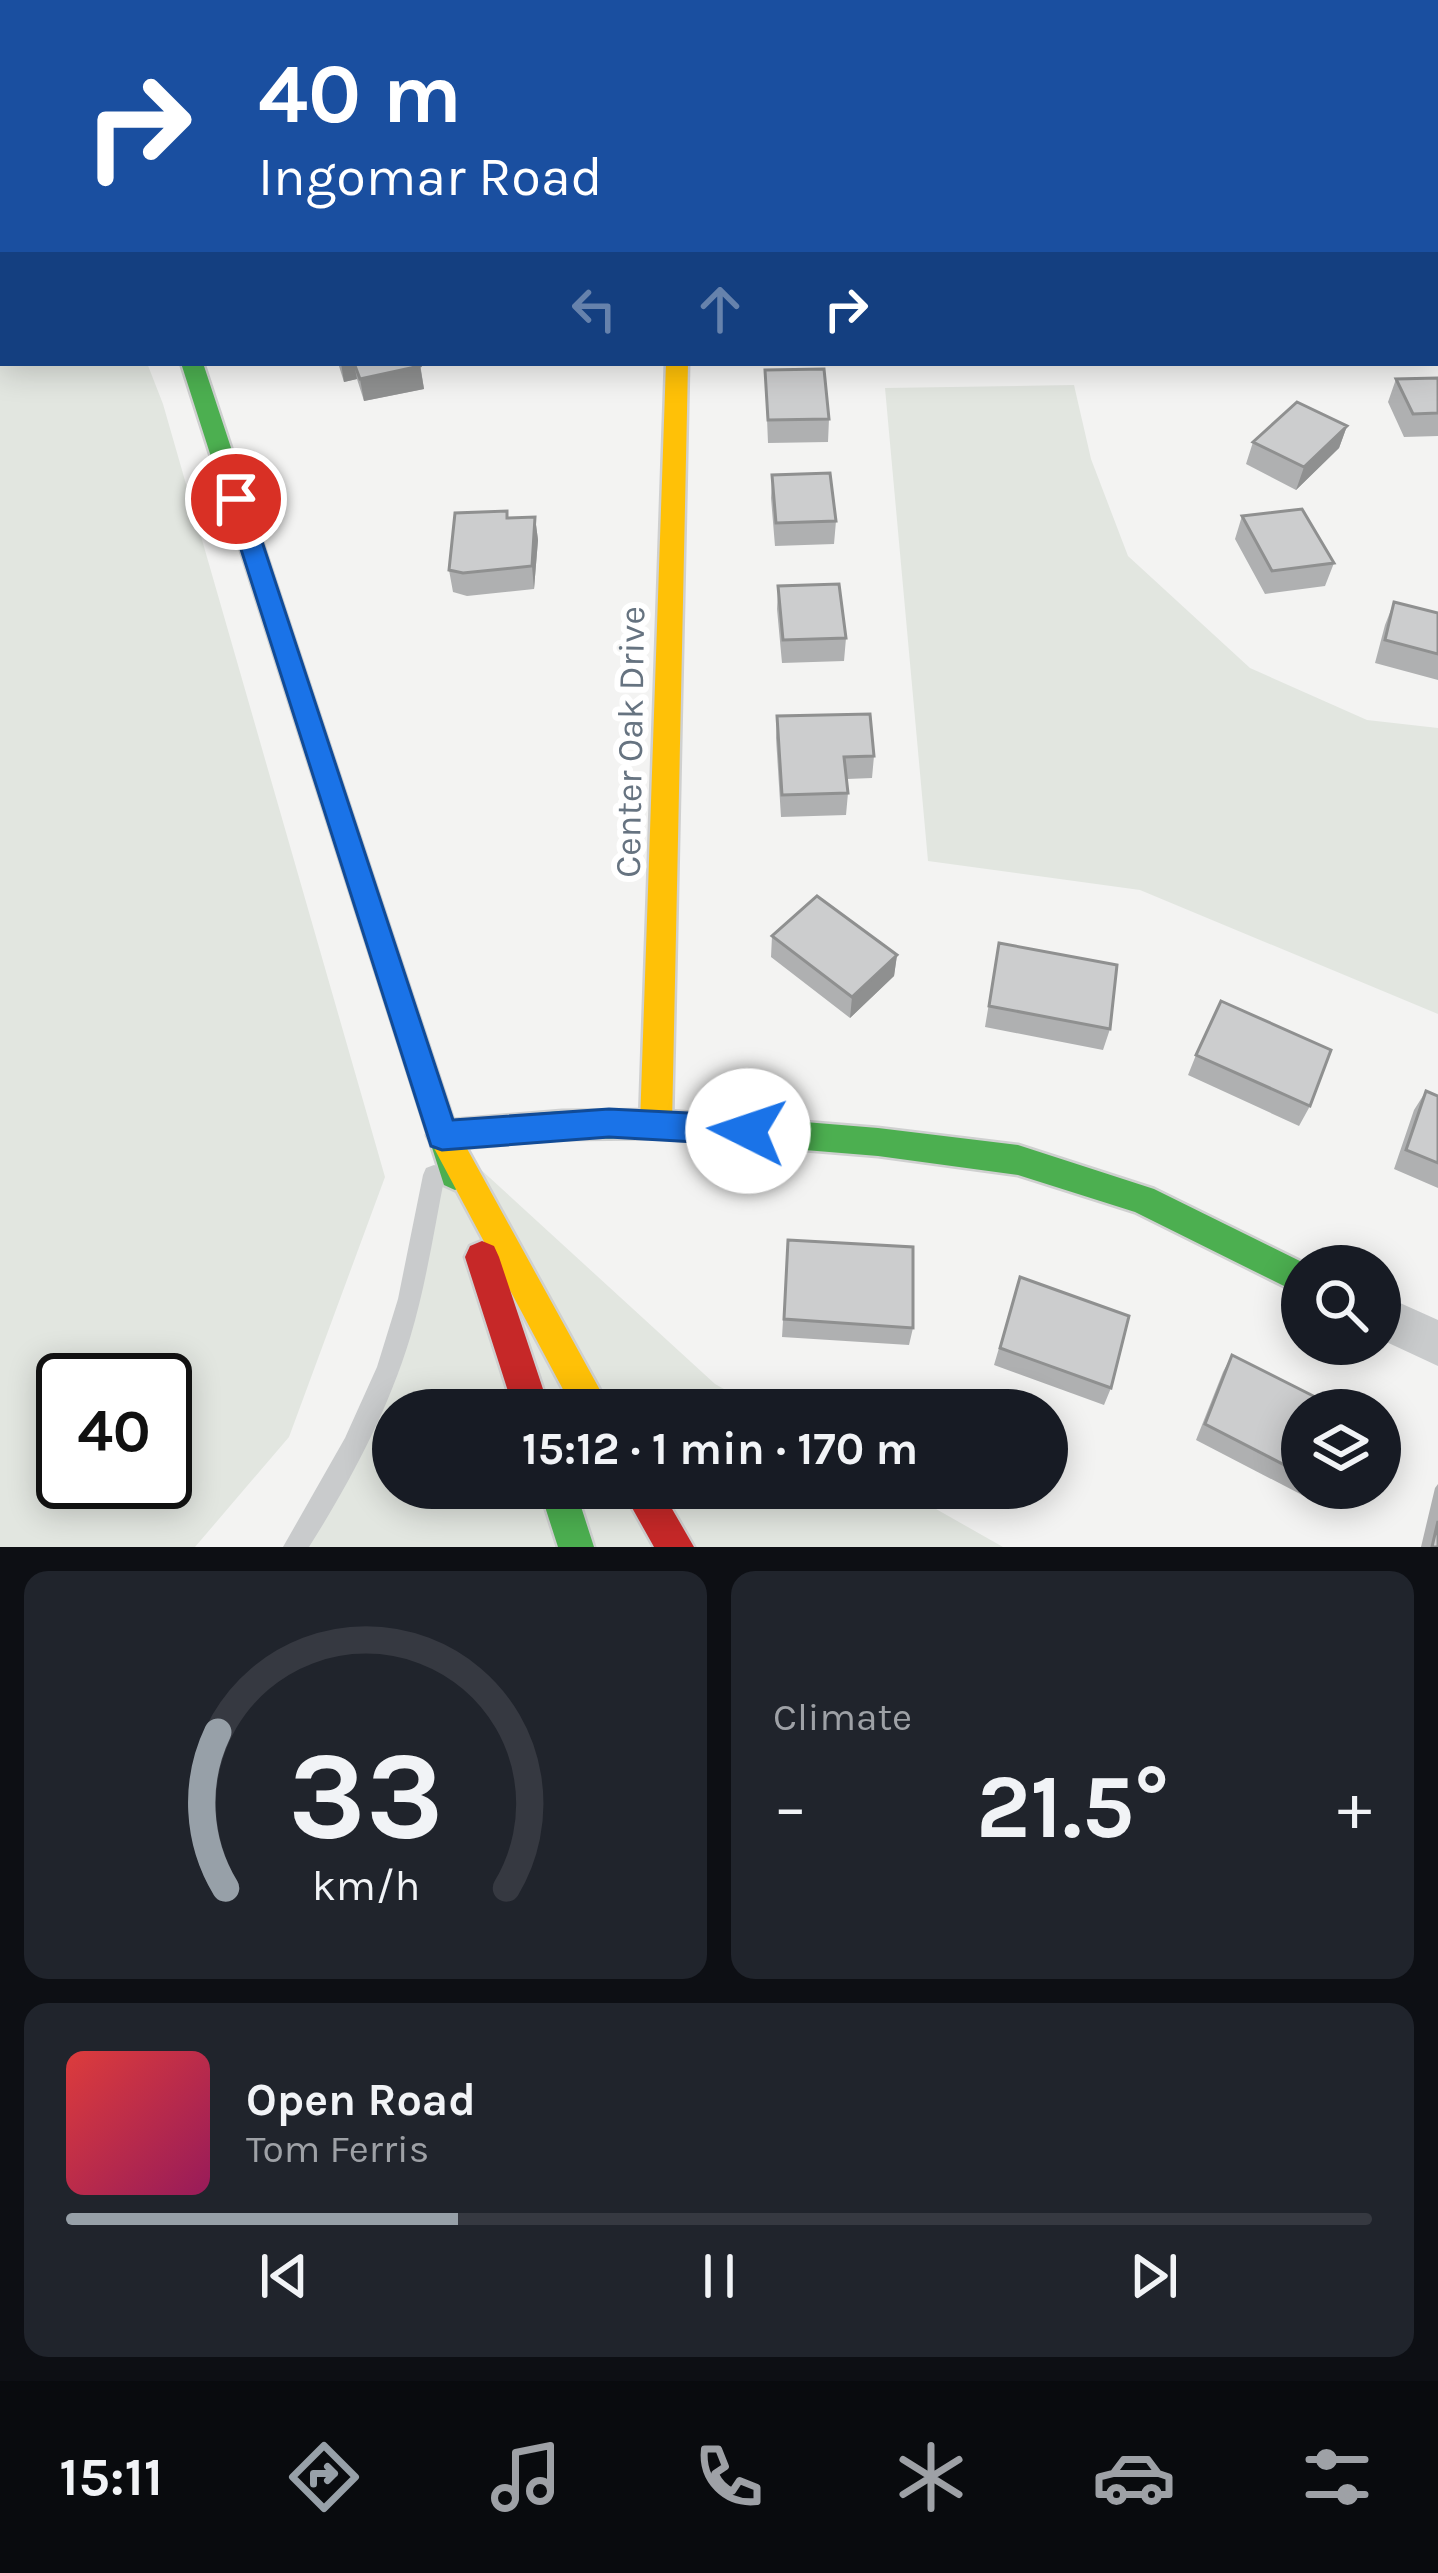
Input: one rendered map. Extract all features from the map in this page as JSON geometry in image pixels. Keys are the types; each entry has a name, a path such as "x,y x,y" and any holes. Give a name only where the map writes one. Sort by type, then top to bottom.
{"main road":[{"path":"193,366 525,1389"},
{"name":"Center Oak Drive","path":"656,1124 677,366"},
{"path":"442,1136 562,1125 656,1124 878,1142 1018,1160 1143,1199 1281,1268"},
{"path":"442,1136 581,1389"},
{"path":"564,1509 576,1547"},
{"path":"651,1509 675,1547"}],"street":[{"path":"1401,1326 1438,1344"}],"lane":[{"path":"296,1547 352,1452 378,1395 413,1280 442,1136"}],"shaded area":[{"path":"0,366 148,366 385,1177 289,1437 195,1547 0,1547"},
{"path":"1074,385 1091,459 1128,556 1250,668 1367,720 1438,728 1438,1014 1140,890 928,861 885,388"},
{"path":"443,1135 724,1389 380,1389"},
{"path":"372,1406 372,1509 936,1509 1003,1547 295,1547"}],"building":[{"path":"355,366 420,366 360,379"},
{"path":"824,369 829,419 768,420 765,370"},
{"path":"1438,378 1438,413 1413,414 1396,379"},
{"path":"1297,402 1347,426 1304,467 1253,442"},
{"path":"830,473 836,521 776,523 772,475"},
{"path":"1302,509 1334,563 1272,571 1242,516"},
{"path":"507,511 507,518 535,517 532,566 463,573 449,570 455,513"},
{"path":"839,584 846,638 783,640 778,586"},
{"path":"1394,602 1438,613 1438,654 1385,640"},
{"path":"870,714 874,756 844,757 848,793 782,795 777,716"},
{"path":"817,896 897,955 852,997 772,936"},
{"path":"999,943 1117,965 1110,1029 989,1006"},
{"path":"1221,1001 1331,1050 1310,1106 1196,1055"},
{"path":"1426,1091 1438,1096 1438,1163 1406,1150"},
{"path":"788,1240 913,1247 913,1328 784,1319"},
{"path":"1020,1277 1129,1316 1111,1388 1000,1348"},
{"path":"1232,1355 1299,1389 1281,1389 1281,1463 1205,1424"}],"traffic: fast":[{"path":"193,366 455,1175"},
{"path":"443,1135 562,1125 656,1124 878,1142 1018,1160 1143,1200 1281,1269"},
{"path":"564,1509 576,1547"}],"traffic: slow":[{"path":"656,1124 677,366"},
{"path":"443,1135 582,1389"}],"traffic: jam":[{"path":"482,1257 525,1389"},
{"path":"652,1509 675,1547"}],"route":[{"path":"236,499 442,1136 609,1123 748,1131"}]}
